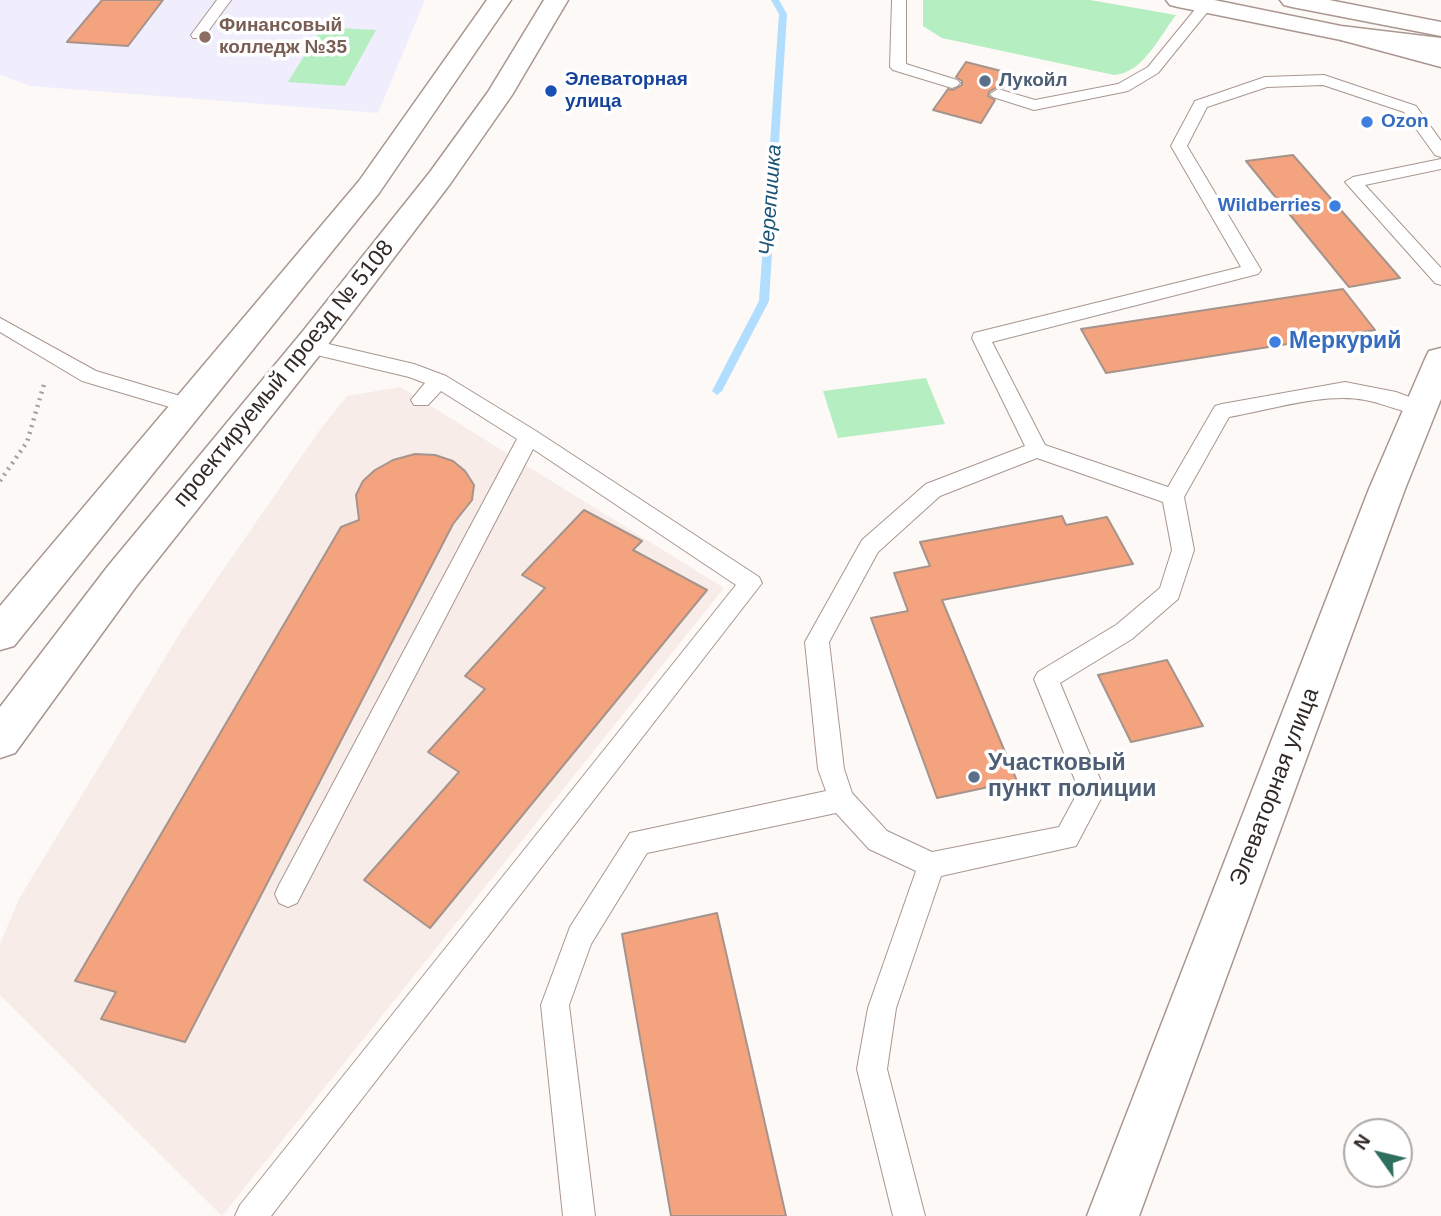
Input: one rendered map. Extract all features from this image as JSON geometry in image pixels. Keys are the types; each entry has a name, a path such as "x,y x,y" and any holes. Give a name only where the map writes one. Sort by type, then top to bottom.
{"main road":[{"path":"0,634 369,187 499,0"},
{"name":"проектируемый проезд № 5108","path":"0,740 62,651 439,180 500,93 556,0"},
{"path":"1178,0 1341,33 1441,59"},
{"path":"1292,0 1441,29"},
{"path":"1382,0 1441,11"},
{"path":"1341,33 1441,46"},
{"name":"Элеваторная улица","path":"1113,1216 1388,489 1441,359"}],"lane":[{"path":"198,35 224,0"},
{"path":"899,0 898,67 952,83"},
{"path":"998,94 1034,105 1124,88 1153,69 1206,5"},
{"path":"1037,450 981,338 1252,270 1179,146 1201,104 1265,82 1324,80 1410,109 1441,152"},
{"path":"1441,164 1353,182 1441,279"},
{"path":"0,324 89,376 190,406"},
{"path":"251,1216 751,583 529,436 439,381 414,371 307,346"},
{"path":"421,400 439,381"},
{"path":"1174,497 1037,450 933,490 870,546 817,642 831,769 841,800 878,840 931,865 1068,837 1092,791 1046,678 1124,632 1170,593 1182,550 1174,497 1222,411 1345,388 1389,397 1421,409"},
{"path":"288,894 529,436"},
{"path":"579,1216 555,1005 580,937 639,842 841,800"},
{"path":"909,1216 872,1069 882,1008 931,865"}],"path":[{"path":"0,481 27,442 47,375"}],"shaded area":[{"name":"Финансовый колледж №35","path":"0,0 425,0 378,113 30,86 0,75"},
{"path":"400,387 724,588 222,1216 0,995 0,944 19,899 183,628 319,431 347,396"}],"green space":[{"path":"923,0 1090,0 1176,15 1142,61 1124,73 1114,75 942,38 923,26"},
{"path":"322,27 376,30 345,86 288,82"},
{"path":"926,378 945,424 838,438 823,391"}],"building":[{"path":"102,0 163,0 128,46 67,42"},
{"path":"966,62 1013,74 1003,88 997,87 989,92 988,96 995,100 981,123 933,110 948,89 953,90 962,85 962,81 956,77"},
{"path":"1293,155 1400,278 1349,287 1246,161"},
{"path":"1343,289 1375,330 1106,373 1081,329"},
{"path":"415,454 435,455 453,461 465,471 474,485 472,500 453,524 185,1042 101,1019 116,992 75,981 341,527 359,520 356,495 363,481 375,470 393,460"},
{"path":"584,510 642,541 633,550 707,590 430,928 364,880 459,772 428,752 485,689 465,676 545,588 522,575"},
{"path":"1062,516 1066,525 1107,517 1133,564 942,600 1017,781 937,798 871,618 908,611 894,573 930,566 920,542"},
{"path":"1167,660 1203,726 1131,742 1098,675"},
{"path":"717,913 786,1216 671,1216 622,934"}],"waterway":[{"name":"Черепишка","path":"717,391 764,301 783,14 775,0"}],"place":[{"name":"Финансовый колледж №35","path":"205,37"},
{"name":"Лукойл","path":"985,81"},
{"name":"Элеваторная улица","path":"551,91"},
{"name":"Ozon","path":"1367,122"},
{"name":"Wildberries","path":"1335,206"},
{"name":"Меркурий","path":"1275,342"},
{"name":"Участковый пункт полиции","path":"974,777"}]}
